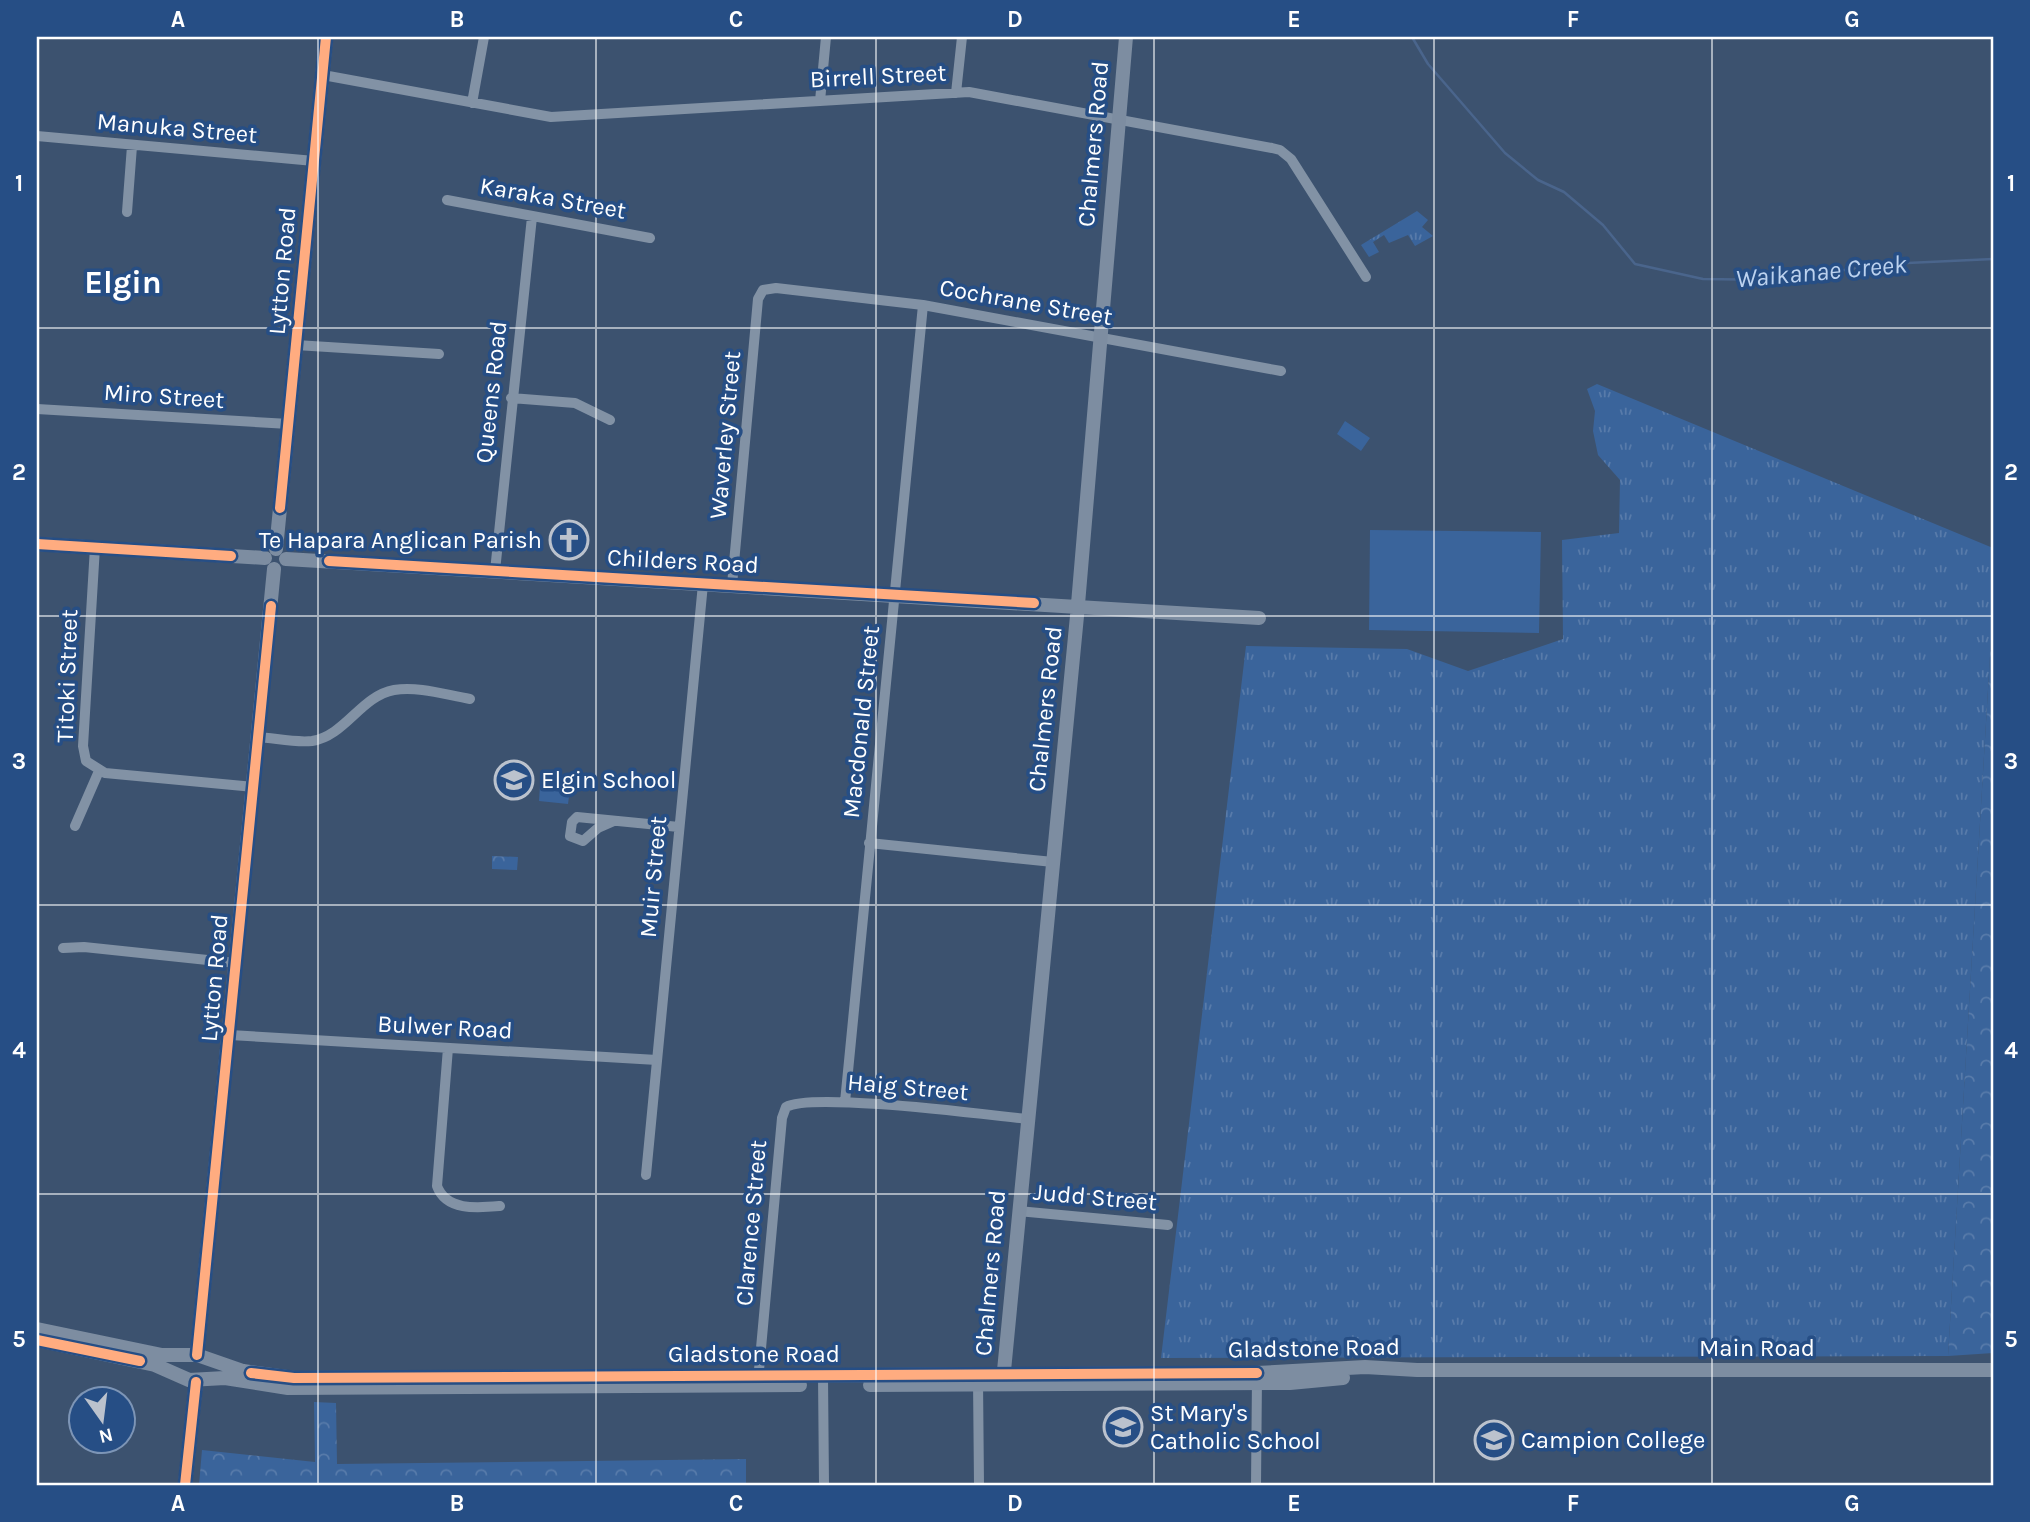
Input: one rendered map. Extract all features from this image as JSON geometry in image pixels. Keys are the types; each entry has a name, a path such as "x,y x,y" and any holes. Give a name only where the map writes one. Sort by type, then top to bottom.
{"main road":[{"name":"Lytton Road","path":"197,1357 326,37"},
{"name":"Chalmers Road","path":"1003,1379 1077,606 1126,37"},
{"name":"Childers Road","path":"37,544 1259,618"},
{"name":"Gladstone Road","path":"37,1329 197,1357 251,1373 294,1378 1257,1378 1392,1375 1417,1370 1521,1370"},
{"name":"Gladstone Road","path":"37,1340 147,1363 195,1379 225,1378 288,1388 758,1380"},
{"path":"197,1357 209,1370 195,1379 182,1367 197,1357"},
{"name":"Main Road","path":"1521,1370 1993,1370"},
{"path":"185,1485 195,1379"}],"street":[{"path":"472,103 484,37"},
{"path":"820,101 826,37"},
{"path":"956,93 962,37"},
{"name":"Birrell Street","path":"323,75 551,117 956,93 981,94 1118,119 1286,153 1366,277"},
{"name":"Manuka Street","path":"37,135 314,161"},
{"path":"127,212 132,146"},
{"name":"Karaka Street","path":"447,200 650,237"},
{"name":"Queens Road","path":"495,571 532,217"},
{"name":"Cochrane Street","path":"763,290 776,288 923,305 1281,370"},
{"name":"Waverley Street","path":"732,585 758,299 763,290"},
{"name":"Macdonald Street","path":"845,1102 923,305"},
{"path":"296,345 439,354"},
{"path":"511,398 575,403 610,420"},
{"name":"Miro Street","path":"37,409 289,424"},
{"name":"Titoki Street","path":"95,547 83,746 86,761 99,771 254,787"},
{"name":"Muir Street","path":"646,1175 703,584"},
{"path":"258,737 304,741 321,738 373,698 395,690 417,690 470,699"},
{"path":"75,826 99,771"},
{"path":"614,821 679,827"},
{"path":"869,843 1052,862"},
{"path":"62,948 84,947 236,963"},
{"name":"Bulwer Road","path":"230,1035 657,1060"},
{"path":"448,1048 437,1186 446,1201 454,1205 500,1206"},
{"name":"Haig Street","path":"786,1107 796,1103 845,1102 1027,1119"},
{"name":"Clarence Street","path":"758,1380 782,1118 786,1107"},
{"name":"Judd Street","path":"1018,1211 1168,1225"},
{"path":"1256,1485 1257,1378"},
{"path":"978,1379 979,1485"},
{"path":"823,1380 824,1485"}],"green space":[{"path":"1417,211 1428,220 1422,227 1433,236 1415,246 1408,235 1389,243 1384,235 1373,242 1379,252 1369,257 1361,245"},
{"path":"1597,384 1993,548 1993,606 1948,1356 1161,1358 1246,646 1407,649 1468,671 1563,639 1562,540 1619,533 1620,480 1598,455 1593,431 1595,411 1587,389"},
{"path":"1345,421 1370,438 1361,451 1337,434"},
{"path":"1370,530 1541,532 1539,633 1369,630"},
{"path":"1993,606 1993,1353 1948,1356"},
{"path":"540,786 570,789 568,804 539,801"},
{"path":"492,856 518,857 517,870 492,869"},
{"path":"314,1402 336,1403 337,1464 746,1459 746,1485 199,1485 202,1450 315,1462"}],"waterway":[{"name":"Waikanae Creek","path":"1412,37 1428,64 1505,153 1538,180 1564,192 1603,225 1635,264 1703,279 1775,280 1886,264 1993,259"}],"cycle path":[{"path":"280,508 326,37"},
{"path":"37,544 231,556"},
{"path":"329,561 1034,603"},
{"path":"197,1355 271,606"},
{"path":"37,1340 140,1361"},
{"path":"251,1373 294,1378 1257,1373"},
{"path":"185,1485 196,1382"}],"place":[{"name":"Te Hapara Anglican Parish","path":"569,540"},
{"name":"Elgin School","path":"514,780"},
{"name":"St Mary's Catholic School","path":"1123,1427"},
{"name":"Campion College","path":"1494,1440"}],"district":[{"name":"Elgin","path":"123,282"}]}
